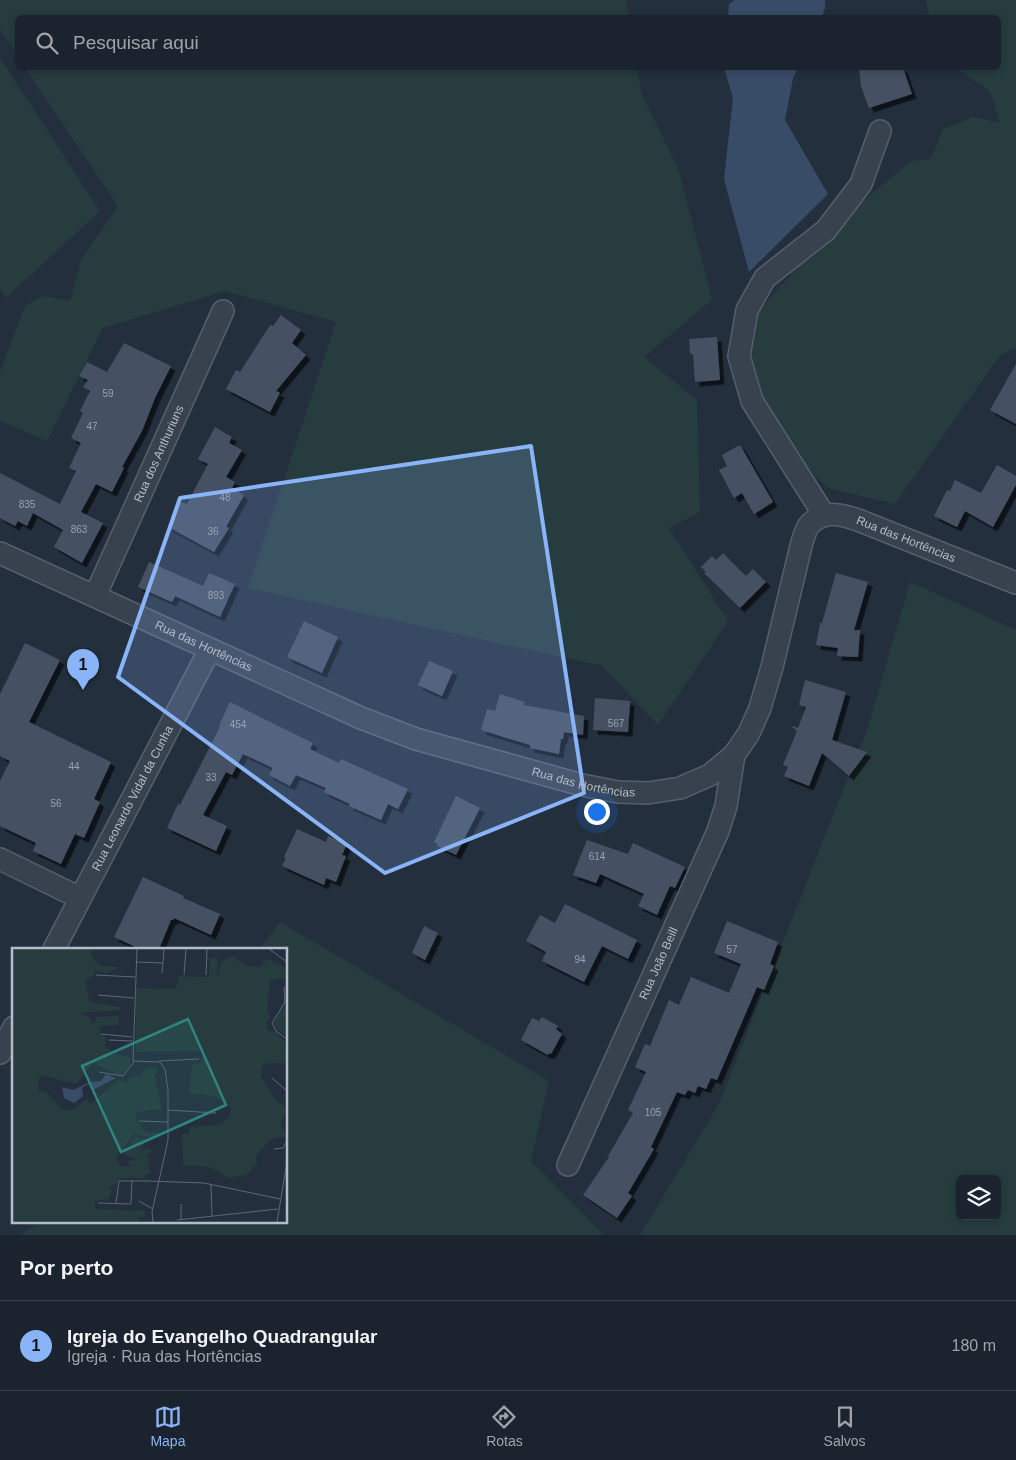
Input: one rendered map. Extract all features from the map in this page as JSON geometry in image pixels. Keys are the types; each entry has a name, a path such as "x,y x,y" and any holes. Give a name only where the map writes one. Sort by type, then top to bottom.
{"street":[{"path":"824,515 752,400 739,356 747,310 765,278 826,230 861,184 880,131"},
{"name":"Rua dos Anthuriuns","path":"94,596 223,311"},
{"name":"Rua das Hortências","path":"0,553 361,718 416,739 591,786 618,792 648,793 680,788 710,775 734,756 749,733 760,708 802,542 809,525 824,515 840,514 858,520 1016,583"},
{"name":"Rua Leonardo Vidal da Cunha","path":"55,948 210,649"},
{"name":"Rua João Beill","path":"568,1166 718,832 726,806 734,756"},
{"path":"0,859 80,898"},
{"path":"0,1053 12,1031"}],"highlighted area":[{"path":"531,446 584,793 385,873 118,677 180,498"}],"green space":[{"path":"0,0 626,0 629,15 15,15 15,52 0,29"},
{"path":"926,0 1016,0 1016,348 1000,355 895,504 828,488 815,476 776,424 744,362 748,322 846,215 911,161 931,159 943,129 973,117 1000,123 990,91 959,70 1001,70 1001,15 929,15"},
{"path":"0,58 100,211 6,298 0,289"},
{"path":"26,70 637,70 641,92 679,171 712,300 644,357 697,400 700,512 669,528 728,621 658,725 602,666 248,588 336,322 225,291 103,328 47,441 0,421 0,371 25,306 43,296 70,301 81,260 118,206"},
{"path":"910,582 1016,630 1016,1235 640,1235 719,1104 868,727"},
{"path":"280,922 549,1081 531,1161 604,1235 20,1235 39,1222 288,1222 288,948 260,948"}],"water":[{"path":"735,0 825,0 825,8 823,15 728,15 729,4"},
{"path":"725,70 797,70 793,78 785,120 828,194 749,272 724,179 733,98"}],"building":[{"path":"859,70 904,70 912,94 869,108 861,86"},
{"path":"281,315 301,330 292,343 306,355 276,391 280,393 270,412 226,389 236,370 240,372 270,325 273,326"},
{"path":"717,337 720,380 695,382 693,354 690,354 689,339"},
{"path":"124,343 171,366 155,398 142,431 122,467 124,468 112,492 96,484 81,512 103,523 82,563 54,547 63,530 33,513 27,526 18,521 15,526 0,518 0,473 60,504 76,471 69,468 81,443 71,438 83,413 80,411 90,391 83,387 88,380 79,376 87,362 107,372"},
{"path":"1016,364 1016,424 990,410"},
{"path":"215,427 232,437 229,443 242,450 226,477 235,482 232,488 244,495 226,527 229,528 214,552 168,527 181,502 187,504 208,464 198,459"},
{"path":"740,445 773,502 754,514 742,493 734,498 719,470 727,466 722,455"},
{"path":"997,465 1016,476 1016,485 993,527 965,511 957,527 934,516 947,490 950,491 955,480 981,493"},
{"path":"723,553 746,576 753,569 766,582 740,608 704,573 706,572 701,567 712,556 716,560"},
{"path":"149,562 203,586 209,573 235,584 220,617 175,596 172,602 138,587"},
{"path":"836,573 868,582 854,630 860,630 858,657 837,656 838,648 816,645 820,623 822,623"},
{"path":"304,621 338,637 322,673 287,657"},
{"path":"25,643 60,660 29,722 111,762 94,799 100,802 84,838 75,834 61,864 33,851 36,843 0,826 0,781 10,761 0,756 0,694"},
{"path":"429,661 453,671 442,696 418,685"},
{"path":"805,680 846,692 832,740 867,752 849,776 822,753 809,786 784,776 788,767 783,765 797,731 792,727 798,728 806,707 799,705"},
{"path":"500,694 525,702 524,705 584,716 583,735 564,732 559,754 530,748 530,745 481,730 487,709 495,711"},
{"path":"595,698 630,701 628,732 593,730"},
{"path":"230,702 313,743 310,749 339,763 341,759 408,789 398,809 388,804 381,820 349,806 350,804 324,792 326,788 296,775 290,786 269,775 273,768 243,754 232,775 226,772 203,815 227,826 216,851 167,828 220,727"},
{"path":"456,796 480,808 456,855 437,846 438,844 434,842"},
{"path":"297,829 326,842 328,836 347,844 342,855 346,856 336,882 326,878 324,885 282,866 286,858 284,857"},
{"path":"587,840 628,854 633,843 685,867 675,888 670,886 657,915 638,906 644,894 600,874 596,883 573,875"},
{"path":"143,877 184,896 183,898 220,914 211,935 174,918 171,920 159,948 138,948 114,937"},
{"path":"565,904 637,940 628,959 602,946 584,982 542,961 546,952 526,941 540,915 555,923"},
{"path":"727,921 778,942 770,964 774,966 764,990 757,987 717,1080 711,1078 706,1089 698,1086 695,1093 688,1090 685,1095 677,1092 651,1147 654,1149 628,1193 632,1196 617,1218 583,1195 609,1157 633,1113 628,1110 646,1072 635,1067 645,1044 650,1046 669,1000 679,1005 691,977 729,993 741,964 714,953"},
{"path":"424,926 438,933 425,960 412,953"},
{"path":"542,1017 558,1026 556,1029 562,1034 551,1054 549,1053 548,1055 521,1040 532,1018 539,1021"}],"place":[{"name":"Igreja do Evangelho Quadrangular","path":"83,690"}]}
